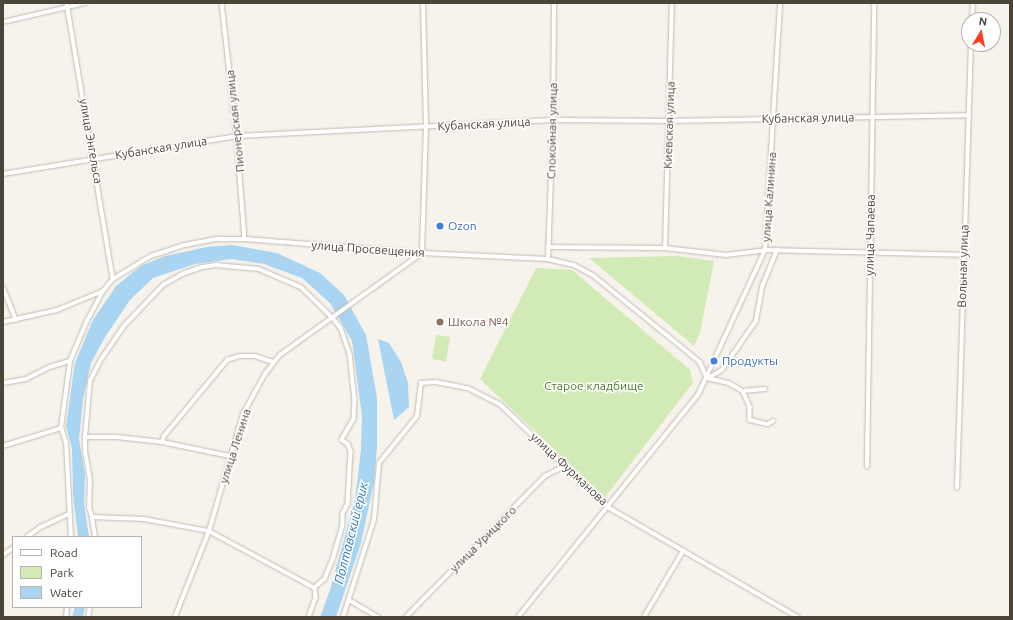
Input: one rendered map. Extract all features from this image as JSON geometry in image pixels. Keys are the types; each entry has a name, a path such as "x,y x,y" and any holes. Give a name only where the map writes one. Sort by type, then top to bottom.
{"street":[{"path":"3,22 67,5 85,3"},
{"name":"Пионерская улица","path":"222,3 238,136 245,239"},
{"path":"422,253 426,126 423,3"},
{"name":"Спокойная улица","path":"548,258 553,120 554,3"},
{"name":"Киевская улица","path":"665,248 670,121 672,3"},
{"name":"улица Калинина","path":"518,617 698,395 765,250 780,3"},
{"name":"улица Чапаева","path":"867,467 874,3"},
{"name":"улица Энгельса","path":"67,5 95,158 113,279"},
{"name":"Вольная улица","path":"957,488 963,255 971,52"},
{"name":"Кубанская улица","path":"3,174 238,136 553,120 670,121 969,115"},
{"name":"улица Просвещения","path":"3,322 57,310 103,291 113,279 151,256 185,245 217,239 245,239 422,253 548,258 574,265 593,275 700,362 706,378"},
{"path":"548,247 665,248 726,255 777,250 963,255"},
{"path":"706,378 722,370 756,321 762,287 777,250"},
{"name":"улица Ленина","path":"175,617 209,531 243,414 273,362 280,355 422,253"},
{"path":"94,536 92,517 89,508 90,480 85,453 85,437 90,380 100,361 124,326 163,285 185,273 202,267 216,265 259,269 301,287 332,317 341,328 350,354 355,400 354,419 342,440 348,444 351,452 348,504 343,514 342,525 334,557 325,579 315,588"},
{"path":"3,287 16,320"},
{"path":"71,536 66,443 61,428 70,361 87,321 103,291"},
{"path":"162,442 164,436 227,360 239,356 254,356 273,362"},
{"path":"3,383 26,379 50,367 70,361"},
{"path":"706,378 729,383 743,392 750,407 750,420 768,424 773,421"},
{"name":"улица Фурманова","path":"349,600 374,520 380,463 417,416 421,383 436,382 468,388 500,404 608,507 797,617"},
{"path":"743,392 764,389"},
{"path":"3,446 61,428"},
{"path":"85,437 118,436 162,442 230,456"},
{"name":"улица Урицкого","path":"406,617 545,476 565,466"},
{"path":"28,536 41,527 69,514"},
{"path":"92,517 144,518 209,531 315,588"},
{"path":"3,555 12,549"},
{"path":"644,617 683,551"},
{"path":"309,617 316,598 315,588"},
{"path":"342,617 349,600 379,617"}],"green space":[{"path":"677,256 714,261 700,333 694,346 589,258"},
{"name":"Старое кладбище","path":"536,268 572,270 690,370 693,383 605,497 480,379"},
{"path":"436,335 450,337 446,362 432,359"}],"water":[{"name":"Полтавский ерик","path":"232,245 277,253 320,273 344,295 366,335 377,398 377,447 374,482 361,543 336,617 320,617 330,590 355,500 361,450 362,416 352,341 330,303 302,278 264,264 231,259 195,264 153,278 130,300 105,337 91,363 83,399 79,439 85,475 84,504 89,536 78,536 73,494 72,448 66,426 75,363 93,320 116,286 141,266 165,256 207,247"},
{"path":"378,339 389,343 401,362 408,383 409,407 394,420"},
{"path":"75,608 85,608 83,617 72,617"}],"place":[{"name":"Ozon","path":"440,226"},
{"name":"Школа №4","path":"440,322"},
{"name":"Продукты","path":"714,361"}]}
